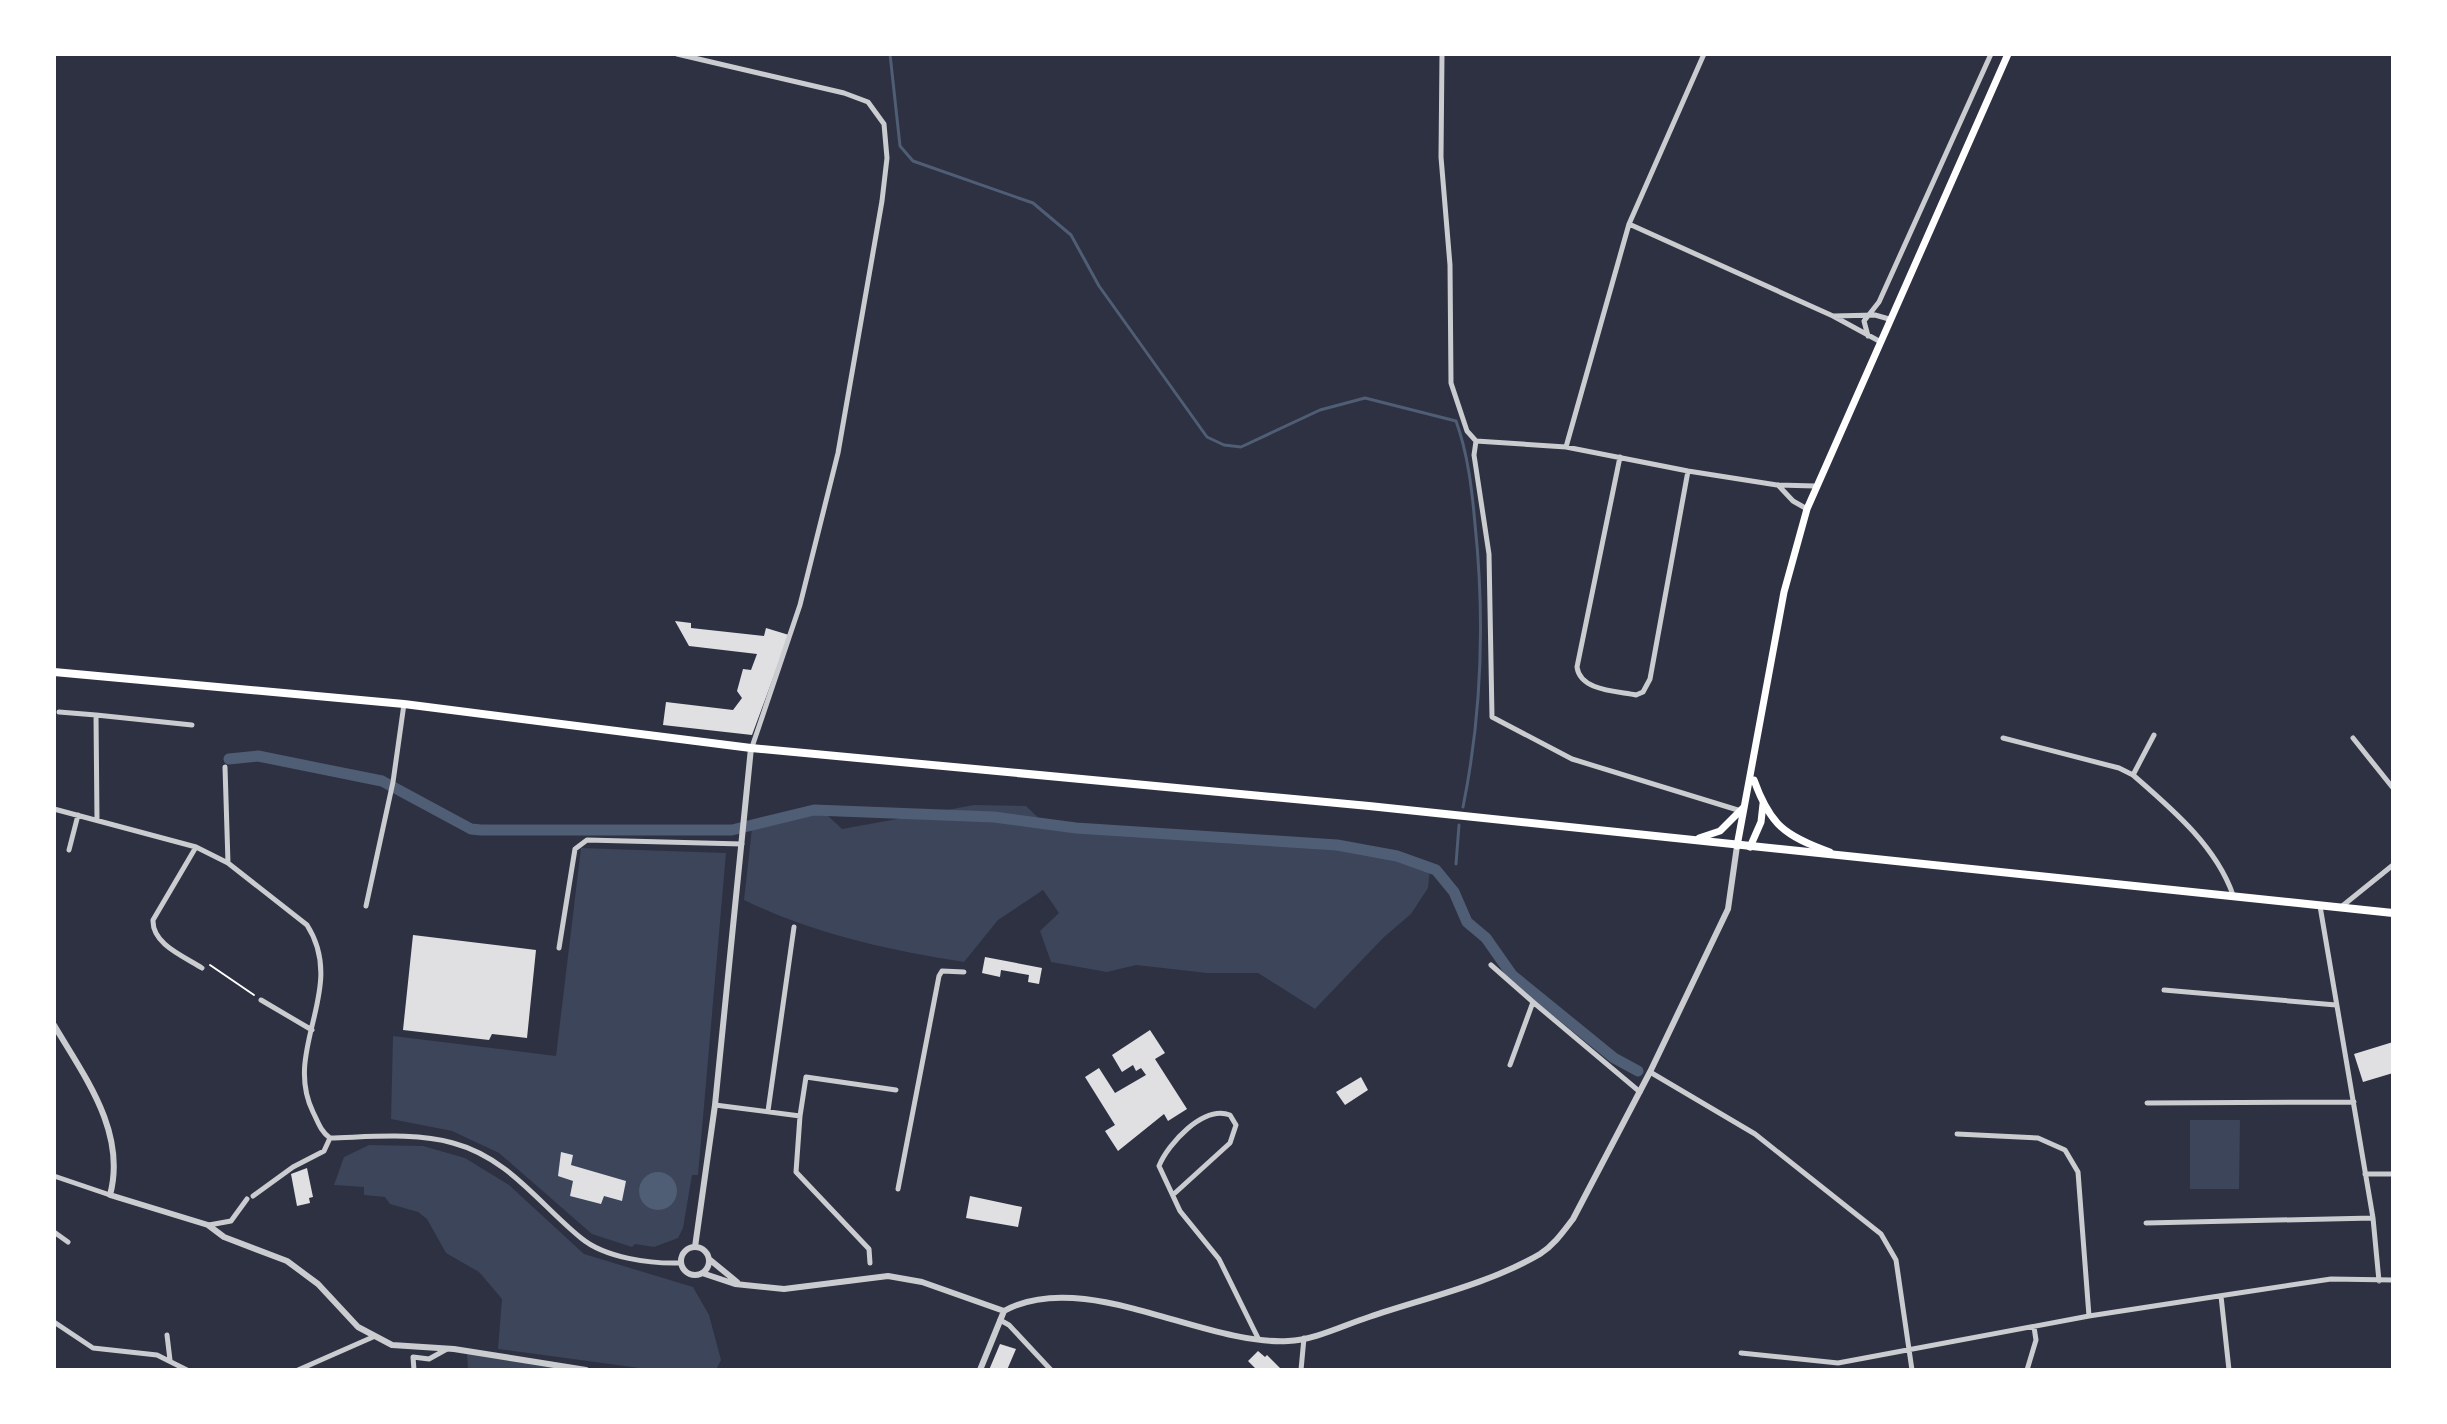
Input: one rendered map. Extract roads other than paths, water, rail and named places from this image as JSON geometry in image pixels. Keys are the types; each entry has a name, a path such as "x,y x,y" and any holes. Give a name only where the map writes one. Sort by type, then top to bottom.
{"main road":[{"path":"1737,846 1753,777 1784,592 1807,509 2008,54"},
{"path":"54,672 404,704 751,748 1369,806 2393,913"},
{"path":"1753,777 1763,804 1777,825 1790,835 1843,857"},
{"path":"1689,840 1714,834 1741,812 1748,798"},
{"path":"1750,847 1761,822 1763,804"}],"street":[{"path":"677,54 844,93 868,102 884,124 887,158 838,453 800,605 751,748 715,1105 695,1247"},
{"path":"1442,54 1441,157 1450,265 1451,383 1467,431 1476,441 1566,447 1777,485 1815,486"},
{"path":"1566,447 1629,224 1704,54"},
{"path":"1868,336 1863,324 1879,302 1927,201 1991,54"},
{"path":"1629,224 1833,316 1879,341"},
{"path":"1833,316 1869,315 1889,319"},
{"path":"1476,441 1474,455 1489,554 1492,717 1572,759 1741,812"},
{"path":"1620,457 1577,667 1578,674 1587,684 1636,695 1643,692 1650,679 1688,471"},
{"path":"1777,485 1793,501 1807,509"},
{"path":"366,906 393,782 404,704"},
{"path":"59,712 192,725"},
{"path":"96,715 97,820"},
{"path":"2133,775 2154,735"},
{"path":"2003,738 2119,768 2133,775 2192,831 2223,869 2233,896"},
{"path":"2353,738 2393,788"},
{"path":"225,767 228,863"},
{"path":"54,809 196,847 228,863 296,916 316,939 322,976 301,1075 303,1089 319,1126 330,1138 384,1137 453,1143 523,1180 583,1240 606,1251 650,1262 681,1263 689,1273 702,1273 740,1284 784,1289 888,1276 922,1282 1004,1311 1031,1300 1094,1301 1258,1338 1287,1341 1491,1275 1540,1253 1559,1238 1573,1219 1640,1092 1728,909 1737,846"},
{"path":"69,850 78,815"},
{"path":"559,948 575,849 587,840 742,844"},
{"path":"196,847 153,920 153,929 156,938 202,968"},
{"path":"2341,907 2393,865"},
{"path":"2320,905 2373,1218 2379,1281"},
{"path":"768,1111 794,927"},
{"path":"1491,965 1640,1092"},
{"path":"898,1189 939,976 950,970 964,972"},
{"path":"2164,990 2336,1005"},
{"path":"261,1000 312,1030"},
{"path":"1510,1065 1533,1002"},
{"path":"54,1025 107,1121 114,1172 110,1195"},
{"path":"1650,1072 1755,1134 1881,1234 1896,1260 1912,1370"},
{"path":"870,1263 869,1249 796,1172 800,1116 806,1077 896,1090"},
{"path":"2147,1103 2354,1102"},
{"path":"715,1105 800,1116"},
{"path":"1175,1193 1230,1143 1236,1125 1230,1115 1219,1112 1205,1118 1164,1153 1159,1166 1160,1174 1175,1193 1180,1211 1219,1259 1258,1338"},
{"path":"1957,1134 2038,1138 2065,1150 2078,1172 2089,1316"},
{"path":"208,1225 226,1224 250,1198 293,1167 324,1151 330,1138"},
{"path":"2365,1174 2393,1174"},
{"path":"54,1176 208,1225 224,1237 287,1261 373,1337 392,1345 448,1349 586,1370"},
{"path":"2146,1223 2373,1218"},
{"path":"54,1232 68,1242"},
{"path":"681,1263 684,1252 695,1247 704,1250 709,1259 740,1284"},
{"path":"702,1273 709,1259"},
{"path":"1741,1353 1838,1363 1910,1352 2089,1316 2331,1279 2393,1280"},
{"path":"2221,1296 2229,1370"},
{"path":"980,1370 1004,1311"},
{"path":"1000,1320 1009,1325 1051,1370"},
{"path":"54,1322 93,1348 157,1355 187,1370"},
{"path":"2027,1370 2036,1340 2034,1327"},
{"path":"167,1335 170,1361"},
{"path":"298,1370 373,1337"},
{"path":"1301,1370 1304,1338"},
{"path":"414,1370 413,1357 429,1359 448,1349"}],"waterway":[{"path":"890,54 900,146 913,161 1033,203 1071,235 1099,286 1207,437 1224,445 1241,447 1320,410 1365,398 1456,421 1471,485 1481,631 1478,701 1463,807"},
{"path":"229,759 258,756 382,781 471,829 481,830 732,830 814,810 994,817 1076,828 1337,845 1397,856 1436,870 1454,892 1467,922 1486,938 1512,975 1614,1058 1638,1071"},
{"path":"1456,864 1459,825"}]}
